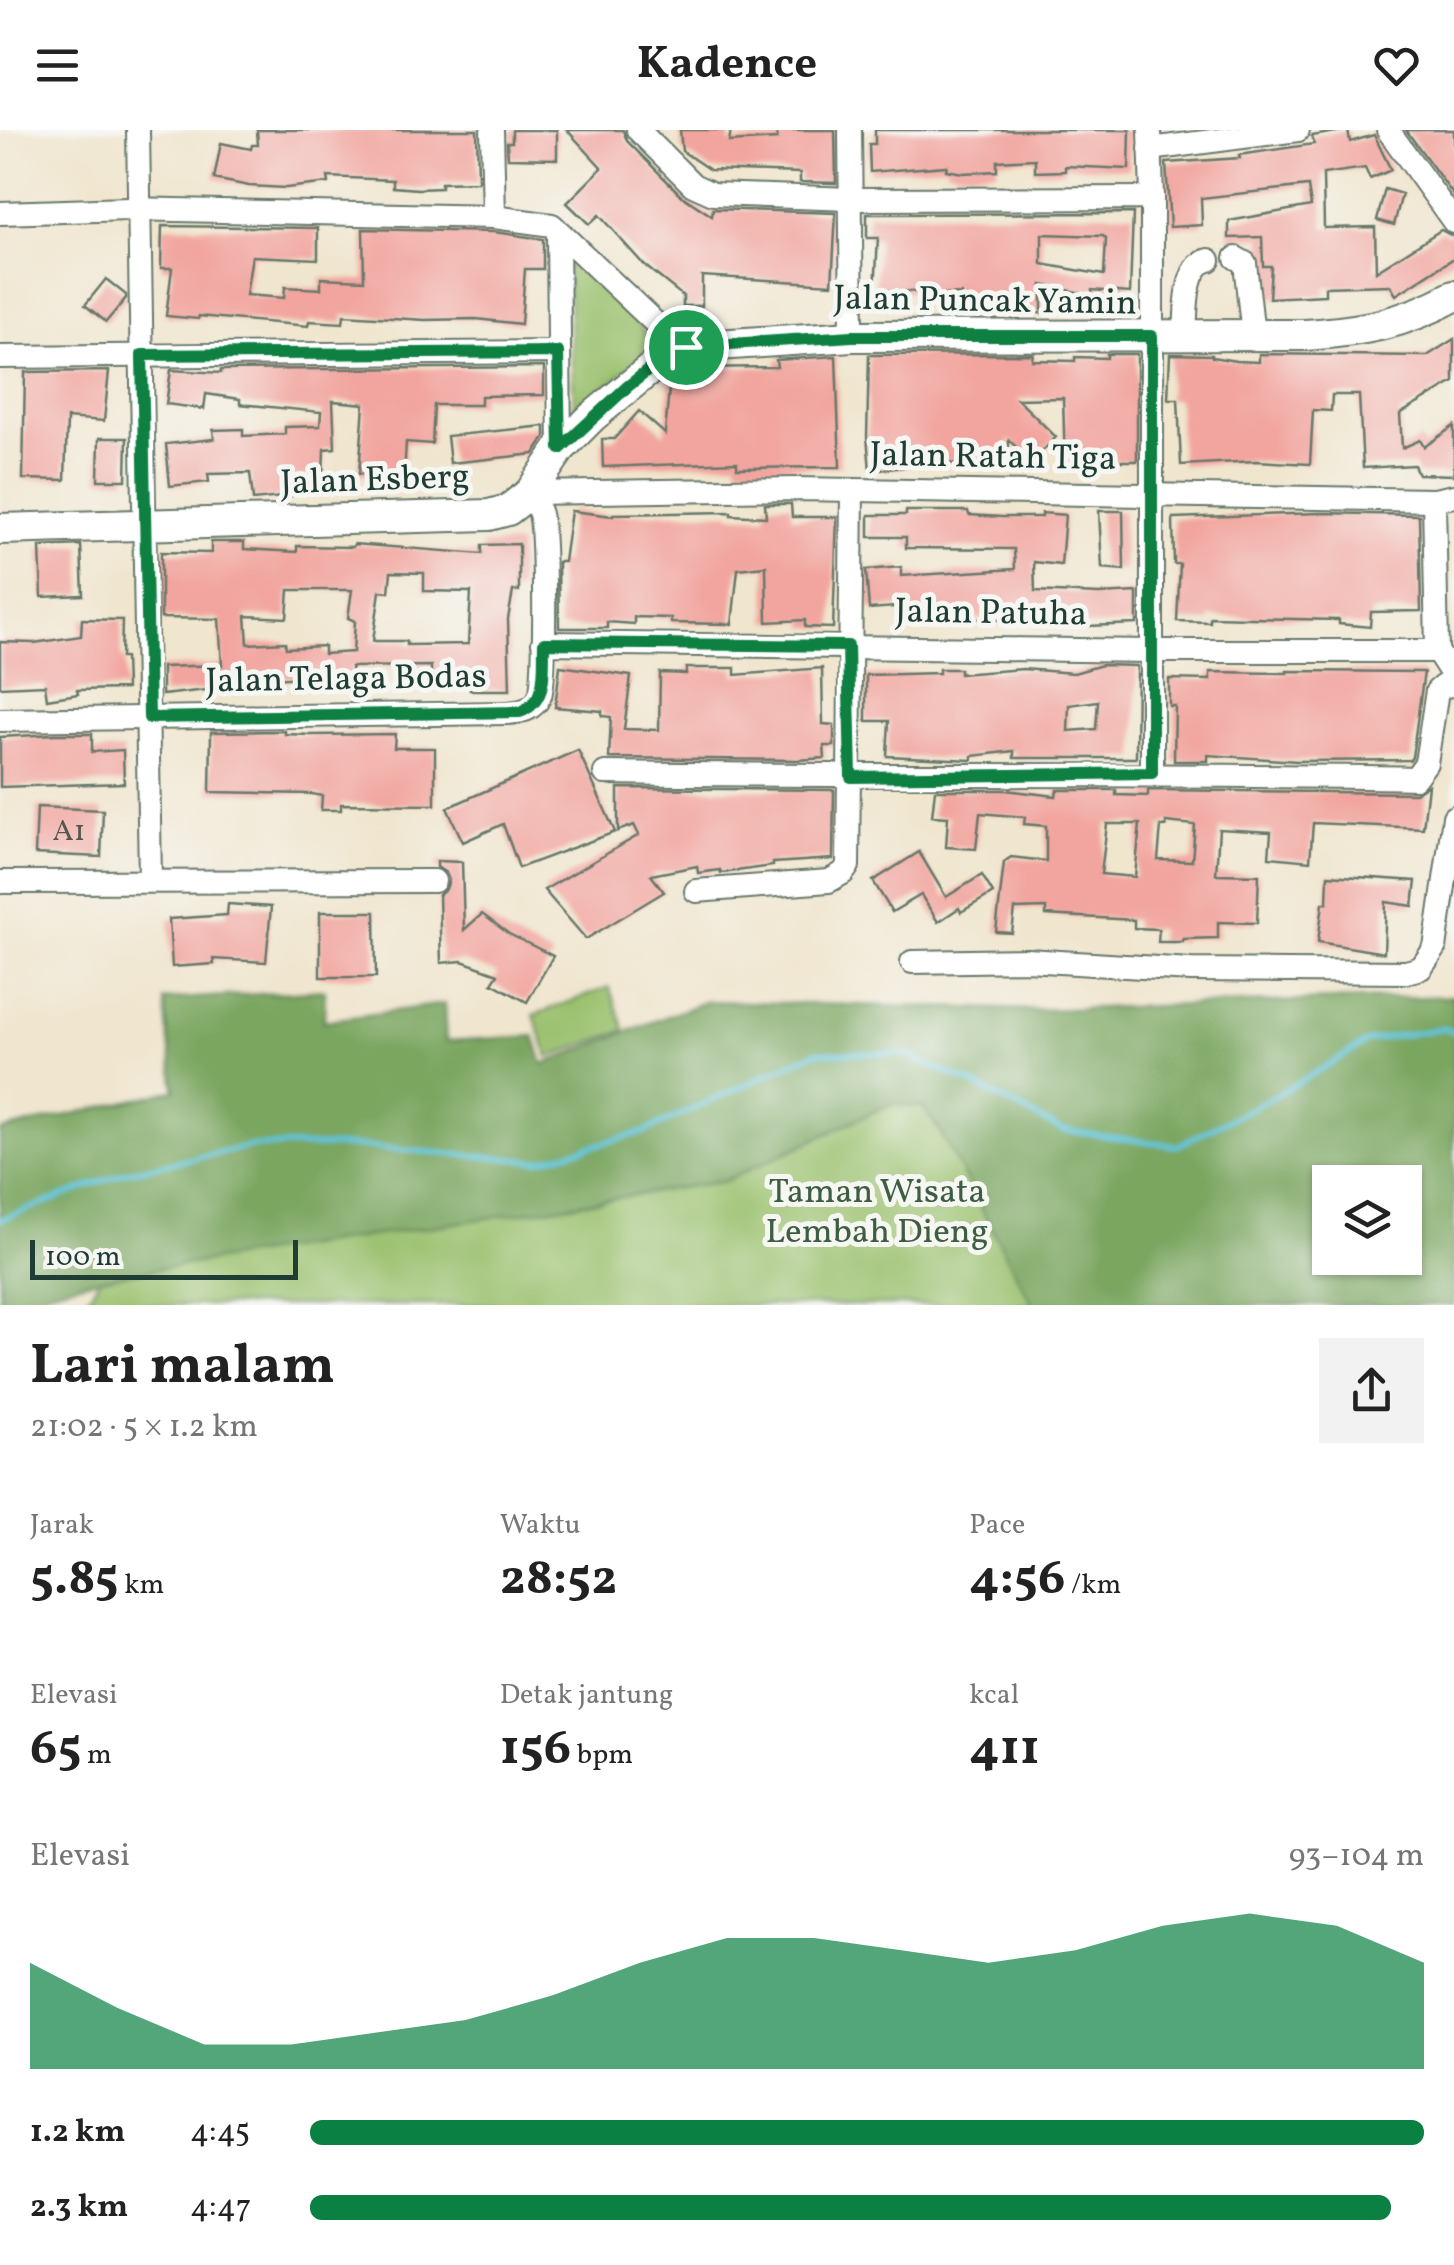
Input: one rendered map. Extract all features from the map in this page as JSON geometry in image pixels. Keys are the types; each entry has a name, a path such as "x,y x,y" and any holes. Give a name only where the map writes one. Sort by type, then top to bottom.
{"main road":[{"path":"1152,336 1358,332 1400,322 1454,296"},
{"name":"Jalan Puncak Yamin","path":"686,347 852,336 1152,336"},
{"name":"Jalan Esberg","path":"0,529 488,515 508,510 530,492 560,449 627,387 660,361 686,347"}],"street":[{"path":"138,130 150,882"},
{"path":"492,130 494,218"},
{"path":"638,130 701,192 851,199 1152,198"},
{"path":"850,130 852,336"},
{"path":"1152,336 1150,140 1298,130"},
{"path":"1388,130 1454,222"},
{"path":"0,212 140,210 544,222 655,324 686,347"},
{"path":"558,232 560,449"},
{"path":"1236,258 1245,263 1253,335"},
{"path":"1184,336 1192,271 1209,260"},
{"name":"Jalan Puncak Yamin","path":"1152,336 1152,773"},
{"path":"0,357 558,352"},
{"path":"696,890 836,879 850,858 848,646 852,491"},
{"name":"Jalan Ratah Tiga","path":"530,492 852,491 1444,498"},
{"name":"Jalan Telaga Bodas","path":"0,720 520,712 530,708 539,699 544,643 540,516 530,492"},
{"path":"605,773 851,777 1152,773 1415,778 1426,763 1436,691 1453,679 1437,652 1446,602 1444,498"},
{"name":"Jalan Patuha","path":"544,643 1437,652"},
{"path":"912,962 1027,960 1192,970 1406,972 1422,968 1435,948 1454,817"},
{"path":"0,882 434,881"}],"green space":[{"path":"575,257 653,341 653,347 581,408 574,406 567,259"},
{"path":"609,987 625,1030 548,1057 534,1015"},
{"path":"325,990 324,1021 444,1004 446,1041 534,1036 543,1064 707,1001 1038,1010 1454,996 1454,1305 1033,1305 938,1128 923,1107 890,1104 725,1181 100,1278 0,1303 0,1131 175,1090 164,1000"},
{"name":"Taman Wisata Lembah Dieng","path":"890,1104 923,1107 938,1128 1033,1305 83,1305 100,1278 458,1217 725,1181"}],"building":[{"path":"257,130 477,130 478,182 441,183 441,188 418,189 393,187 393,180 328,177 329,183 286,188 214,179 221,143 251,149 258,145"},
{"path":"512,130 557,130 557,159 508,158 507,142 512,142"},
{"path":"567,130 623,130 627,141 682,196 712,216 713,209 836,213 832,284 702,276 702,306 683,306 683,296 644,265 599,215 589,224 567,203 602,168"},
{"path":"680,130 731,130 729,142 777,139 777,130 835,130 836,183 800,182 800,173 710,170 682,151"},
{"path":"875,130 1130,130 1129,169 1065,166 1065,171 1035,172 1035,159 997,161 997,171 963,173 946,170 947,166 870,172 869,144 875,144"},
{"path":"1348,130 1350,142 1374,135 1391,170 1370,179 1365,168 1323,174 1324,228 1375,227 1376,271 1441,230 1454,237 1454,258 1396,295 1390,285 1325,287 1325,295 1269,298 1271,266 1263,266 1262,237 1229,238 1229,221 1311,206 1308,186 1201,198 1202,225 1170,227 1166,163 1240,158 1239,155 1314,144 1312,136"},
{"path":"1406,130 1454,130 1454,196"},
{"path":"1385,189 1402,194 1394,225 1377,220"},
{"path":"1133,213 1130,293 1092,290 1092,295 1042,285 1042,313 961,314 961,294 923,296 922,292 875,290 878,238 867,238 867,214","holes":["1042,234 1103,236 1104,275 1042,264"]},
{"path":"162,226 318,228 318,259 252,256 246,295 284,298 285,287 321,289 321,278 364,280 363,229 494,232 543,239 543,269 525,269 521,324 344,315 343,323 309,321 308,326 166,316 172,268 161,268"},
{"path":"106,279 126,298 106,322 85,305"},
{"path":"1454,339 1454,382 1400,414 1402,448 1420,440 1424,447 1454,426 1454,475 1418,474 1414,465 1363,468 1359,395 1332,395 1331,411 1313,410 1310,464 1256,461 1181,465 1178,399 1168,399 1170,354 1259,362 1259,354 1427,356"},
{"path":"1033,354 1032,360 1075,361 1075,357 1137,354 1137,461 1093,461 1093,465 1065,466 1063,398 1017,399 1056,437 1032,462 1009,440 1008,466 938,463 870,471 869,355"},
{"path":"836,356 840,467 737,468 737,462 603,467 602,439 614,439 639,411 665,434 670,377 686,377 687,368 777,367 776,360"},
{"path":"544,367 544,395 481,396 481,405 434,405 432,444 406,442 404,477 359,474 364,404 333,401 335,448 324,449 323,477 290,476 292,496 253,500 250,473 208,474 209,482 170,486 166,444 214,439 213,430 243,429 243,436 285,434 285,427 320,426 321,412 240,404 240,399 206,394 204,409 166,404 171,370 221,373"},
{"path":"109,371 104,421 67,418 65,480 23,479 25,372"},
{"path":"545,426 545,437 534,454 450,463 447,436"},
{"path":"99,438 127,438 126,480 98,480"},
{"path":"765,504 791,504 792,517 837,517 833,628 805,627 805,620 767,622 766,566 738,569 732,624 671,623 671,618 634,617 634,624 607,622 607,628 559,628 558,562 564,562 571,511 613,516 731,512 766,517"},
{"path":"906,511 968,511 969,515 1002,517 1065,515 1061,565 1034,562 1035,591 1137,592 1137,624 1037,628 1037,621 945,618 945,613 910,615 909,606 869,609 866,570 901,567 901,576 1015,569 1014,549 906,548 906,537 869,537 869,515 906,515"},
{"path":"1099,511 1123,511 1124,570 1102,568"},
{"path":"1320,513 1419,515 1421,611 1371,612 1370,627 1339,624 1339,620 1210,617 1210,622 1177,621 1180,564 1174,564 1173,518"},
{"path":"211,542 244,542 244,549 297,552 297,546 354,544 482,554 482,545 519,544 519,591 513,591 508,619 510,690 431,685 431,666 351,667 352,684 307,687 306,677 251,680 251,685 162,695 162,667 222,665 219,619 161,618 161,552 211,553","holes":["391,572 424,573 424,591 471,592 468,644 373,641 380,591 389,592","289,590 352,590 348,618 355,621 353,652 324,654 324,646 286,648 285,642 248,644 246,616 287,618"]},
{"path":"81,545 83,595 42,597 40,547"},
{"path":"82,619 122,620 121,658 125,658 126,689 77,690 78,694 47,699 45,685 0,687 0,642 34,643 81,636"},
{"path":"1102,665 1137,666 1136,758 1014,758 1014,751 972,756 972,760 887,756 889,721 866,721 866,675 939,673 939,669 960,669 960,674 1023,669 1074,673","holes":["1098,701 1096,729 1068,731 1069,705"]},
{"path":"560,666 631,676 624,729 659,730 660,673 686,674 686,668 735,668 735,675 822,668 823,724 834,725 834,746 824,746 825,758 797,760 609,758 611,717 602,716 602,711 555,707"},
{"path":"1210,672 1424,672 1410,760 1297,761 1208,755 1208,761 1174,761 1175,706 1169,706 1169,679 1210,680"},
{"path":"285,731 311,735 395,734 394,748 435,748 435,805 341,804 341,810 321,810 322,796 312,794 210,792 211,732"},
{"path":"92,734 92,752 123,750 124,783 0,787 0,737"},
{"path":"578,750 615,832 519,868 503,824 463,842 447,808"},
{"path":"1428,785 1423,828 1313,823 1310,861 1269,857 1271,832 1219,829 1216,874 1259,875 1257,923 1218,922 1218,938 1183,942 1158,942 1159,929 1134,928 1134,920 1046,915 1046,908 1015,909 1012,933 996,932 1004,862 1011,857 1046,861 1046,826 1024,824 1025,817 980,813 976,849 946,847 948,817 932,816 935,790 1005,790 1056,796 1057,790 1116,790 1116,795 1148,796 1148,790 1415,793","holes":["1166,822 1195,825 1192,861 1158,860 1161,826 1166,826","1107,824 1140,824 1135,877 1101,874"]},
{"path":"618,788 834,790 833,859 773,863 721,873 698,873 697,866 651,875 664,892 586,939 544,890 639,835 634,825 618,831"},
{"path":"37,807 103,810 101,857 35,854"},
{"path":"919,852 946,897 982,875 993,893 938,922 921,895 892,912 873,881"},
{"path":"437,861 462,862 464,930 482,914 509,934 553,956 527,1002 492,983 498,974 462,961 441,963 439,895 449,880 437,867"},
{"path":"1328,875 1416,881 1413,906 1386,902 1384,953 1318,942 1323,903 1327,903"},
{"path":"228,904 271,907 266,962 213,959 214,964 172,967 169,919 227,915"},
{"path":"320,912 375,912 376,977 320,977"}],"waterway":[{"path":"0,1220 127,1172 253,1146 353,1146 537,1161 644,1132 816,1052 903,1054 971,1083 1061,1130 1177,1146 1275,1096 1369,1041 1443,1028 1454,1033"}],"route":[{"path":"852,336 1152,336 1152,773 851,777 848,646 544,643 539,699 520,712 149,718 142,355 558,352 560,449 627,387 660,361 686,347 852,336"}]}
